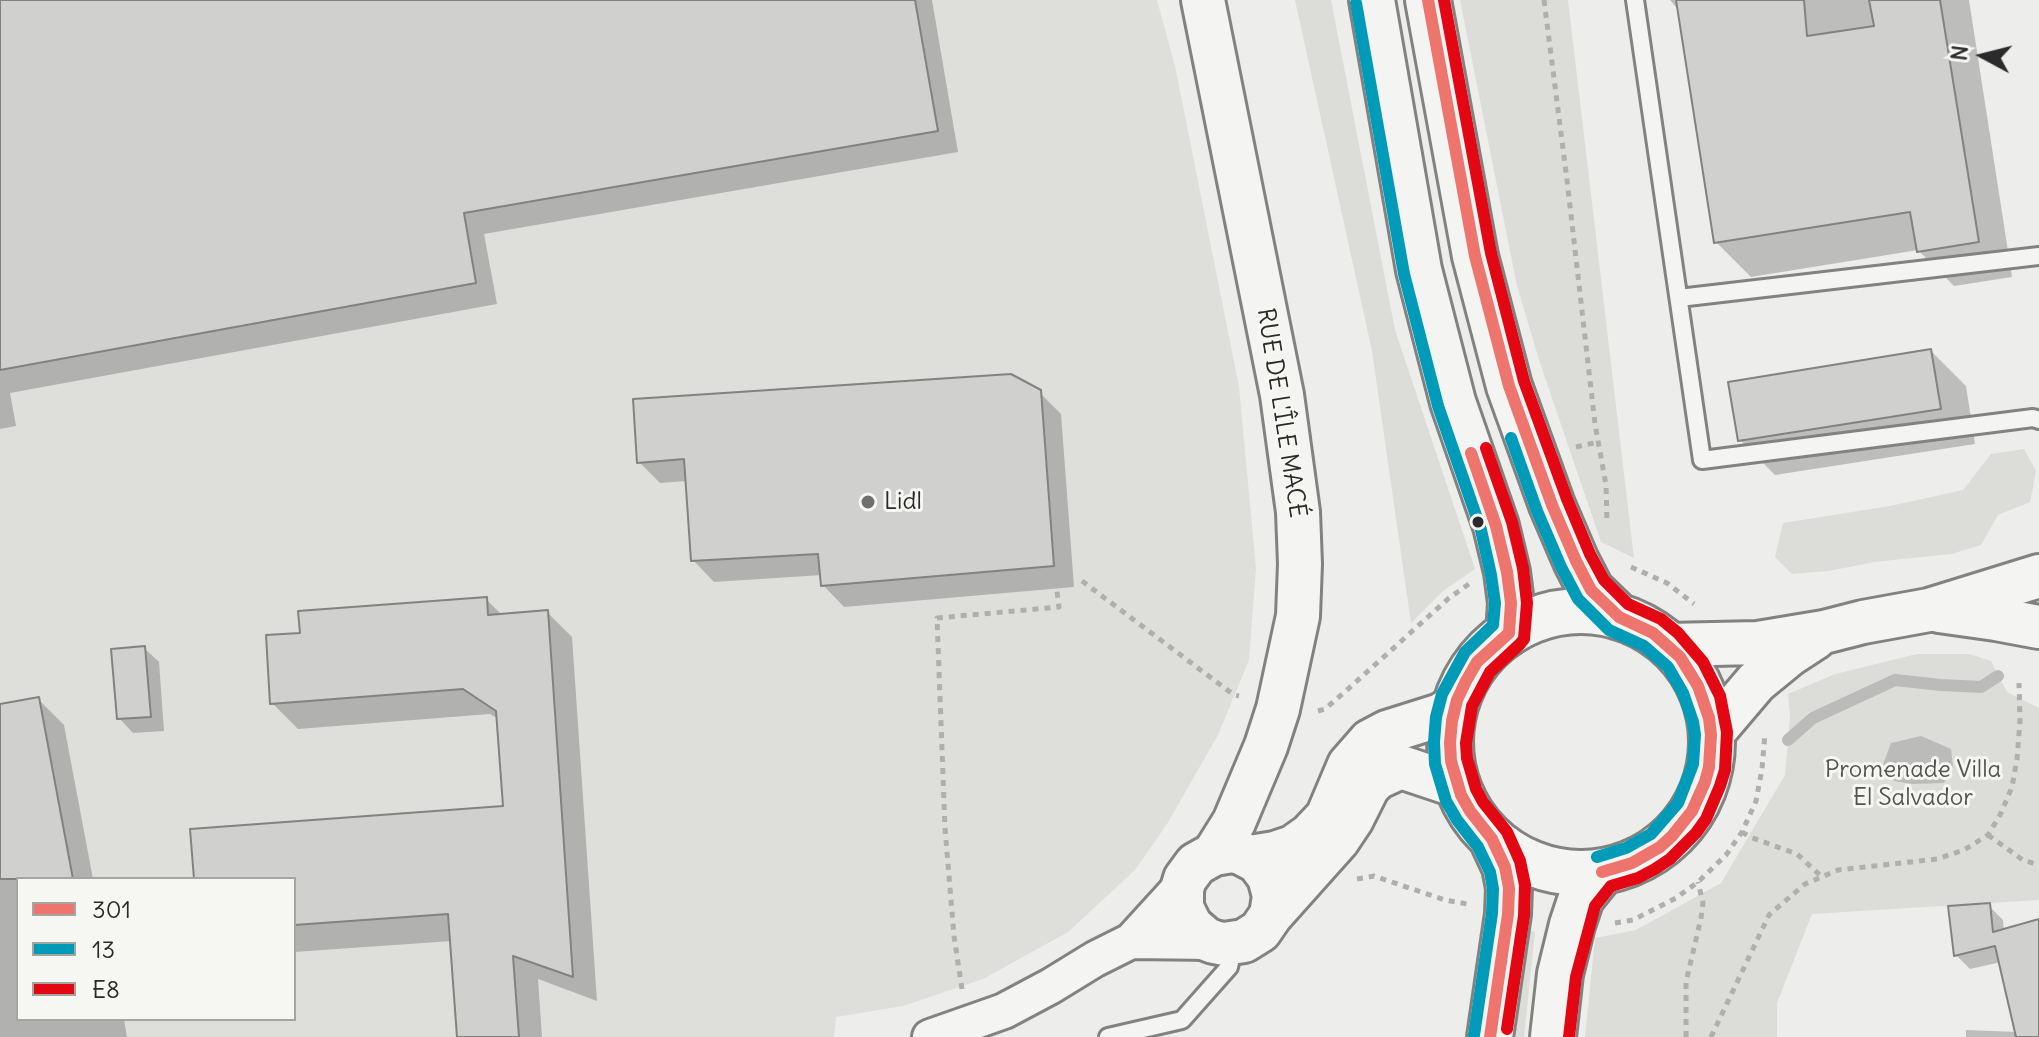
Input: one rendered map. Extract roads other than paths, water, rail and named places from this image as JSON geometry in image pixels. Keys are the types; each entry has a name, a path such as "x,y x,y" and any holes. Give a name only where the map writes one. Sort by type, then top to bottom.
{"main road":[{"path":"1372,0 1419,270 1453,402 1496,526 1511,603 1509,633"},
{"path":"1428,0 1475,256 1509,386 1576,561 1591,590 1619,617"},
{"path":"1490,1037 1509,888 1505,867 1492,839 1470,811 1451,761 1452,721 1466,681 1477,662 1509,633 1538,619 1570,612 1619,617 1653,633 1668,645 1690,671 1698,686 1705,702 1711,735 1705,782 1683,824 1646,856 1602,872 1573,873 1544,868 1516,857 1492,839"},
{"path":"1553,1037 1560,974 1572,925 1581,898 1602,872"}],"street":[{"name":"RUE DE L'ÎLE MACÉ","path":"1203,0 1282,395 1298,512 1300,564 1298,616 1278,709 1235,846"},
{"path":"1668,645 1758,643 1824,632 1929,610 2039,576"},
{"path":"1929,610 2039,627"},
{"path":"1711,735 1756,682 1824,632"},
{"path":"930,1037 1004,1011 1131,941 1183,884 1196,864 1235,846 1275,853 1293,847 1327,817 1349,765 1370,741 1387,732 1441,715 1455,706"},
{"path":"1131,941 1244,941 1260,931 1338,840 1368,787 1377,778 1401,767 1458,786"},
{"path":"1235,846 1264,869 1273,886 1271,915"},
{"path":"1183,884 1182,908 1186,917 1206,939 1224,943"}],"lane":[{"path":"1635,0 1702,460 2033,418 2039,420"},
{"path":"1679,298 2039,256"},
{"path":"1108,1037 1182,1020 1229,967 1224,943"}],"waterway":[{"path":"1788,740 1813,718 1895,680 1981,687 1998,676"}],"place":[{"name":"Lidl","path":"868,502"}],"park label":[{"name":"Promenade Villa El Salvador","path":"1913,784"}]}
